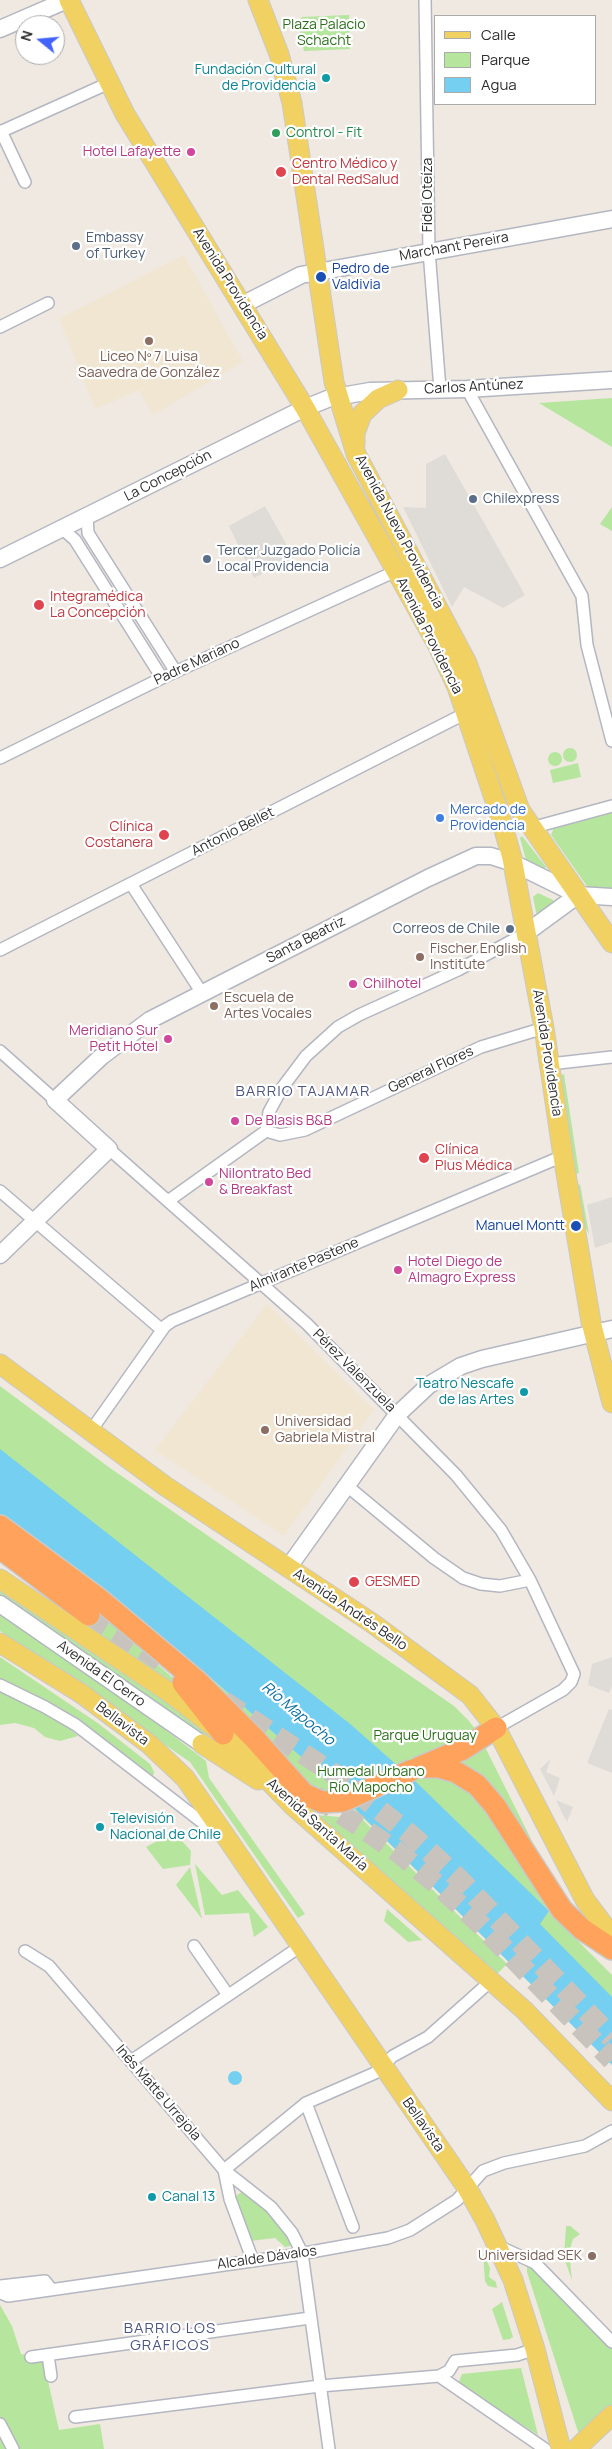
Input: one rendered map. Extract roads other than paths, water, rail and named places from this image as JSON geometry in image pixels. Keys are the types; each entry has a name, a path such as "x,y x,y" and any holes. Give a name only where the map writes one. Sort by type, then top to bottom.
{"highway":[{"path":"0,1526 79,1584 143,1636 216,1700 304,1794 322,1802 343,1801 463,1749 496,1728"},
{"path":"0,1548 89,1615"},
{"path":"143,1636 222,1734"},
{"path":"416,1768 438,1767 456,1772 477,1785 495,1806 562,1910 582,1929 612,1949"}],"main road":[{"name":"Avenida Providencia","path":"68,0 138,137 305,408 396,571 440,652 466,713 500,816 513,864 544,1028 563,1156 594,1333 612,1404"},
{"name":"Avenida Nueva Providencia","path":"258,0 279,54 292,103 316,272 337,396 356,454 467,663 513,795 531,828 612,943"},
{"path":"356,454 355,433 362,414 378,399 398,390"},
{"name":"Avenida Andrés Bello","path":"0,1364 165,1486 448,1678 475,1701 496,1728 582,1894 597,1918 612,1936"},
{"name":"Avenida Santa María","path":"0,1578 170,1693 222,1734 278,1792 492,1980 568,2054 612,2101"},
{"name":"Bellavista","path":"0,1643 82,1694 149,1744 184,1778 222,1831 467,2188 514,2280 535,2349 561,2449"},
{"path":"202,1744 214,1741 222,1734"},
{"path":"202,1744 278,1792"},
{"path":"576,2449 612,2415"},
{"path":"591,2449 612,2430"}],"street":[{"path":"0,29 68,0"},
{"name":"Fidel Oteíza","path":"425,0 429,251 440,389"},
{"path":"25,182 1,131 109,83"},
{"name":"Marchant Pereira","path":"242,305 289,279 316,272 612,218"},
{"path":"0,327 48,303"},
{"name":"Carlos Antúnez","path":"337,396 398,390 467,389 612,380"},
{"path":"467,389 582,596 587,645 612,742"},
{"name":"La Concepción","path":"0,559 305,408 337,396"},
{"path":"87,517 86,527 96,546 176,672"},
{"path":"59,530 71,535 162,678"},
{"path":"84,554 86,544 93,543 96,546"},
{"name":"Padre Mariano","path":"0,758 162,678 396,571"},
{"name":"Antonio Bellet","path":"0,950 466,713"},
{"path":"531,828 612,806"},
{"name":"Santa Beatriz","path":"55,1100 102,1056 140,1026 468,860 486,855 513,864 578,895"},
{"path":"131,884 202,993"},
{"path":"168,1201 266,1131 269,1112 282,1088 306,1056 338,1027 368,1011 458,970 526,934 578,895 612,897"},
{"name":"General Flores","path":"266,1131 280,1135 305,1130 481,1047 544,1028"},
{"name":"Pérez Valenzuela","path":"0,1051 296,1313 397,1415 481,1504 511,1545 530,1580 560,1640 574,1677 563,1690 496,1728"},
{"path":"550,1064 612,1057"},
{"path":"0,1255 109,1149"},
{"name":"Almirante Pastene","path":"90,1432 162,1330 172,1321 563,1156"},
{"path":"0,1191 162,1330"},
{"path":"288,1568 397,1415 429,1385 462,1366 511,1351 612,1329"},
{"path":"346,1485 434,1558 463,1578 481,1584 500,1586 530,1580"},
{"name":"Avenida El Cerro","path":"0,1604 202,1744"},
{"name":"Bellavista","path":"0,1685 61,1715 121,1758 203,1823 222,1831"},
{"path":"194,1946 228,1995"},
{"path":"131,2061 301,1946"},
{"name":"Inés Matte Urrejola","path":"25,1950 49,1966 224,2170 230,2199 253,2261"},
{"path":"329,2449 302,2254 292,2233 279,2215 224,2170 306,2103 371,2075 394,2056 436,2031 492,1980"},
{"path":"306,2103 353,2227"},
{"name":"Alcalde Dávalos","path":"0,2287 44,2281 51,2289 302,2254 373,2242 400,2234 455,2202 482,2171 504,2163 585,2146 612,2131"},
{"path":"230,2199 238,2191 247,2189"},
{"path":"498,2246 535,2263 612,2342"},
{"path":"31,2357 310,2318"},
{"path":"75,2417 320,2386 439,2376 449,2371 454,2361 517,2354 535,2349"},
{"path":"48,2355 51,2376"},
{"path":"439,2376 545,2449"},
{"path":"0,2424 13,2449"}],"water":[{"name":"Humedal Urbano Río Mapocho","path":"0,1449 349,1723 415,1781 549,1911 540,1924 612,1997 612,2065 316,1770 211,1678 0,1519"},
{"path":"235,2071 240,2073 242,2078 240,2083 235,2085 230,2083 228,2078 230,2073"}],"tunnel":[{"path":"89,1615 166,1664"},
{"path":"223,1701 334,1774 412,1836 458,1878 612,2038"},
{"path":"315,1796 399,1853 440,1887 480,1924 612,2060"}],"place":[{"name":"Fundación Cultural de Providencia","path":"326,78"},
{"name":"Control - Fit","path":"276,133"},
{"name":"Hotel Lafayette","path":"191,152"},
{"name":"Centro Médico y Dental RedSalud","path":"281,172"},
{"name":"Embassy of Turkey","path":"76,246"},
{"name":"Pedro de Valdivia","path":"321,277"},
{"name":"Liceo Nº 7 Luisa Saavedra de González","path":"149,341"},
{"name":"Chilexpress","path":"473,499"},
{"name":"Tercer Juzgado Policía Local Providencia","path":"207,559"},
{"name":"Integramédica La Concepción","path":"39,605"},
{"name":"Mercado de Providencia","path":"440,818"},
{"name":"Clínica Costanera","path":"164,835"},
{"name":"Correos de Chile","path":"510,929"},
{"name":"Fischer English Institute","path":"420,957"},
{"name":"Chilhotel","path":"353,984"},
{"name":"Escuela de Artes Vocales","path":"214,1006"},
{"name":"Meridiano Sur Petit Hotel","path":"168,1039"},
{"name":"De Blasis B&B","path":"235,1121"},
{"name":"Clínica Plus Médica","path":"424,1158"},
{"name":"Nilontrato Bed & Breakfast","path":"209,1182"},
{"name":"Manuel Montt","path":"576,1226"},
{"name":"Hotel Diego de Almagro Express","path":"398,1270"},
{"name":"Teatro Nescafe de las Artes","path":"524,1392"},
{"name":"Universidad Gabriela Mistral","path":"265,1430"},
{"name":"GESMED","path":"354,1582"},
{"name":"Televisión Nacional de Chile","path":"100,1827"},
{"name":"Canal 13","path":"152,2197"},
{"name":"Universidad SEK","path":"592,2256"}],"district":[{"name":"BARRIO TAJAMAR","path":"303,1092"},
{"name":"BARRIO LOS GRÁFICOS","path":"170,2338"}],"park label":[{"name":"Plaza Palacio Schacht","path":"324,33"},
{"name":"Parque Uruguay","path":"425,1736"}],"water label":[{"name":"Río Mapocho","path":"298,1714"}]}
